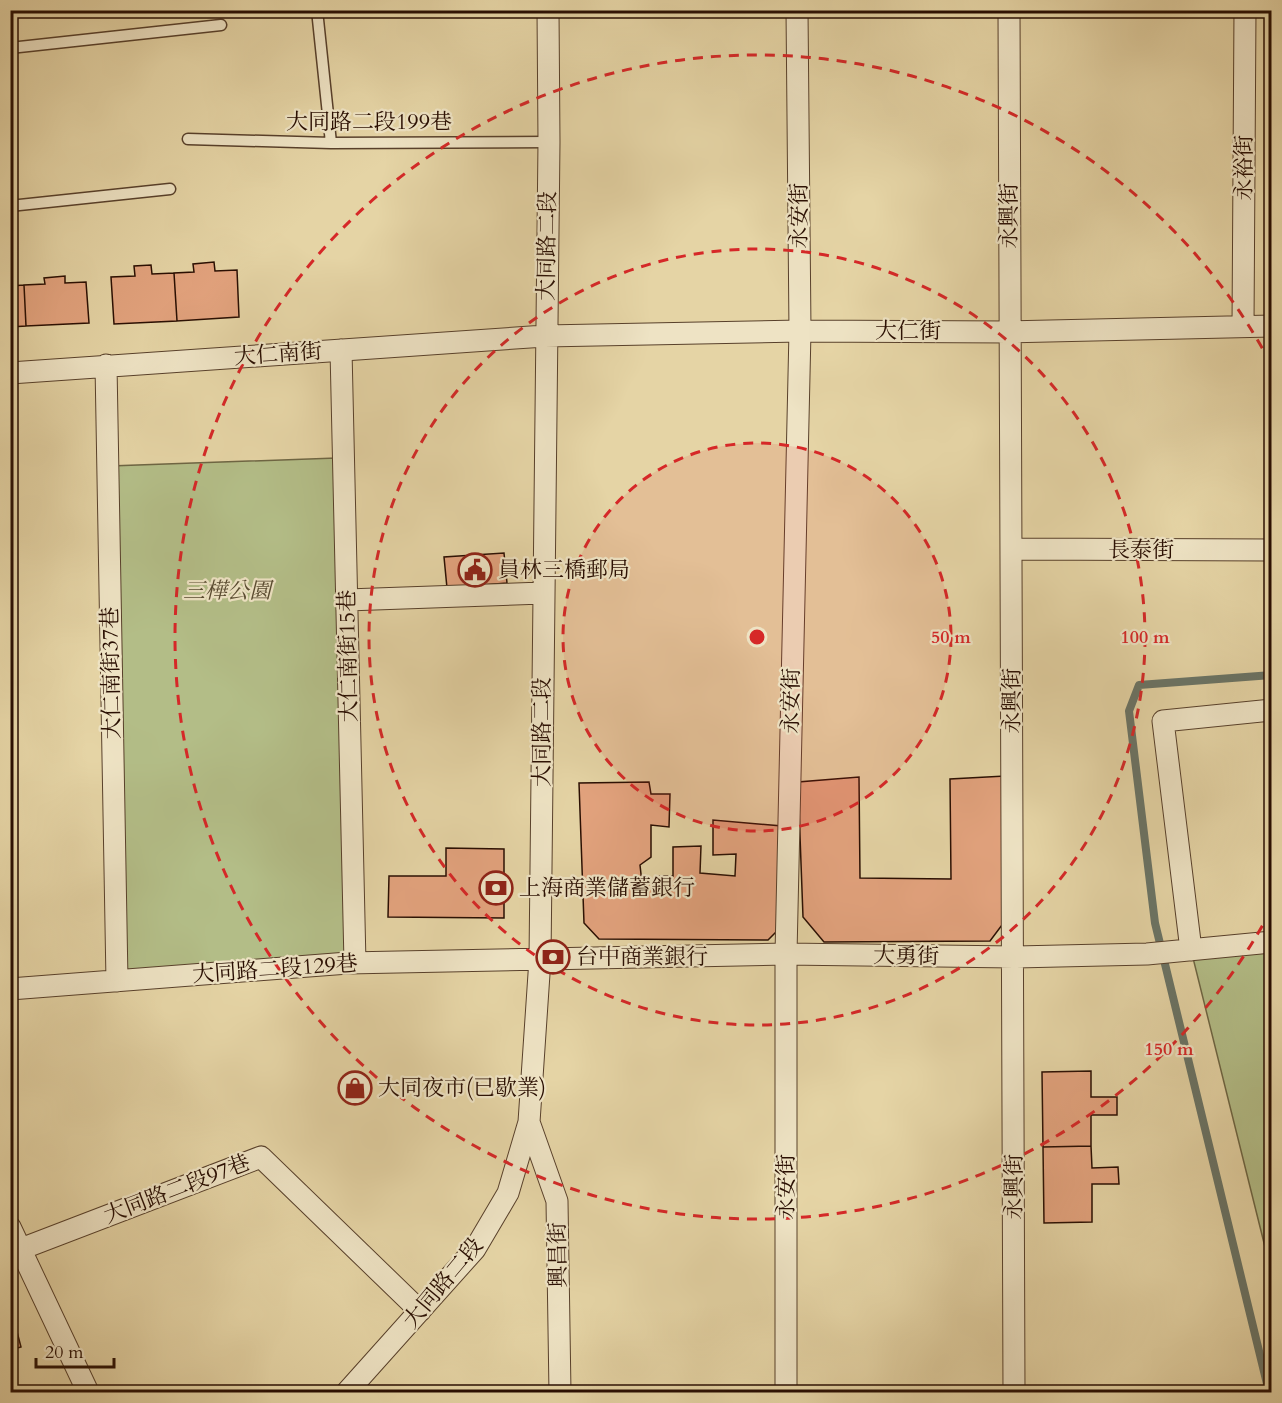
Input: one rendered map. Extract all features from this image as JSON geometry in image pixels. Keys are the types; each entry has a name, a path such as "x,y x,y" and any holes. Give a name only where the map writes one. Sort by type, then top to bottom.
{"street":[{"name":"大同路二段","path":"347,1392 475,1249 508,1192 529,1122 540,959 545,336 549,142 548,10"},
{"name":"永安街","path":"786,1392 786,954 800,331 797,10"},
{"name":"永興街","path":"1009,10 1014,1392"},
{"name":"永裕街","path":"1243,326 1245,10"},
{"name":"大仁街","path":"545,336 800,331 1010,332 1272,326"},
{"name":"大仁南街","path":"10,373 545,336"},
{"name":"大仁南街15巷","path":"341,350 355,963"},
{"name":"大仁南街37巷","path":"106,365 117,981"},
{"name":"長泰街","path":"1011,549 1272,550"},
{"path":"347,600 543,593"},
{"path":"1185,951 1162,721 1272,710"},
{"name":"大勇街","path":"540,959 786,954 1014,957 1147,954 1272,942"},
{"name":"大同路二段129巷","path":"10,989 355,963 540,959"},
{"name":"興昌街","path":"529,1122 557,1201 560,1392"},
{"name":"大同路二段97巷","path":"21,1249 261,1157 420,1311"},
{"path":"10,1227 88,1392"}],"lane":[{"path":"317,10 331,143"},
{"path":"10,48 221,25"},
{"name":"大同路二段199巷","path":"188,139 331,143 549,142"},
{"path":"10,206 170,189"}],"green space":[{"name":"三樺公園","path":"336,458 348,963 127,980 110,466"},
{"path":"1271,942 1271,1271 1191,950"}],"building":[{"path":"214,262 215,271 237,270 239,317 177,321 174,273 194,272 193,264"},
{"path":"151,265 152,274 174,273 177,321 114,324 111,277 135,276 134,266"},
{"path":"65,276 65,283 86,282 89,323 26,326 24,285 45,284 44,278"},
{"path":"24,285 26,326 10,327 10,286"},
{"name":"員林三橋郵局","path":"504,553 507,583 447,588 444,557"},
{"path":"1005,776 1005,921 990,941 824,942 803,917 798,782 859,777 860,878 951,879 950,779"},
{"path":"649,782 651,794 670,794 669,827 651,825 651,857 640,865 642,883 655,885 656,876 673,876 673,847 701,846 700,873 735,876 736,854 713,855 713,820 782,826 783,925 768,940 599,939 584,923 579,783"},
{"path":"446,848 504,849 504,918 388,917 389,876 446,876"},
{"path":"1091,1071 1091,1097 1117,1097 1117,1115 1091,1115 1091,1146 1043,1147 1042,1072"},
{"path":"1091,1146 1092,1168 1118,1167 1119,1184 1092,1184 1092,1222 1044,1223 1043,1147"},
{"path":"10,1305 21,1347 10,1350"}],"waterway":[{"path":"1269,1392 1155,923 1129,711 1139,685 1272,675"}],"place":[{"name":"員林三橋郵局","path":"475,570"},
{"name":"上海商業儲蓄銀行","path":"496,888"},
{"name":"台中商業銀行","path":"553,957"},
{"name":"大同夜市(已歇業)","path":"355,1088"}]}
